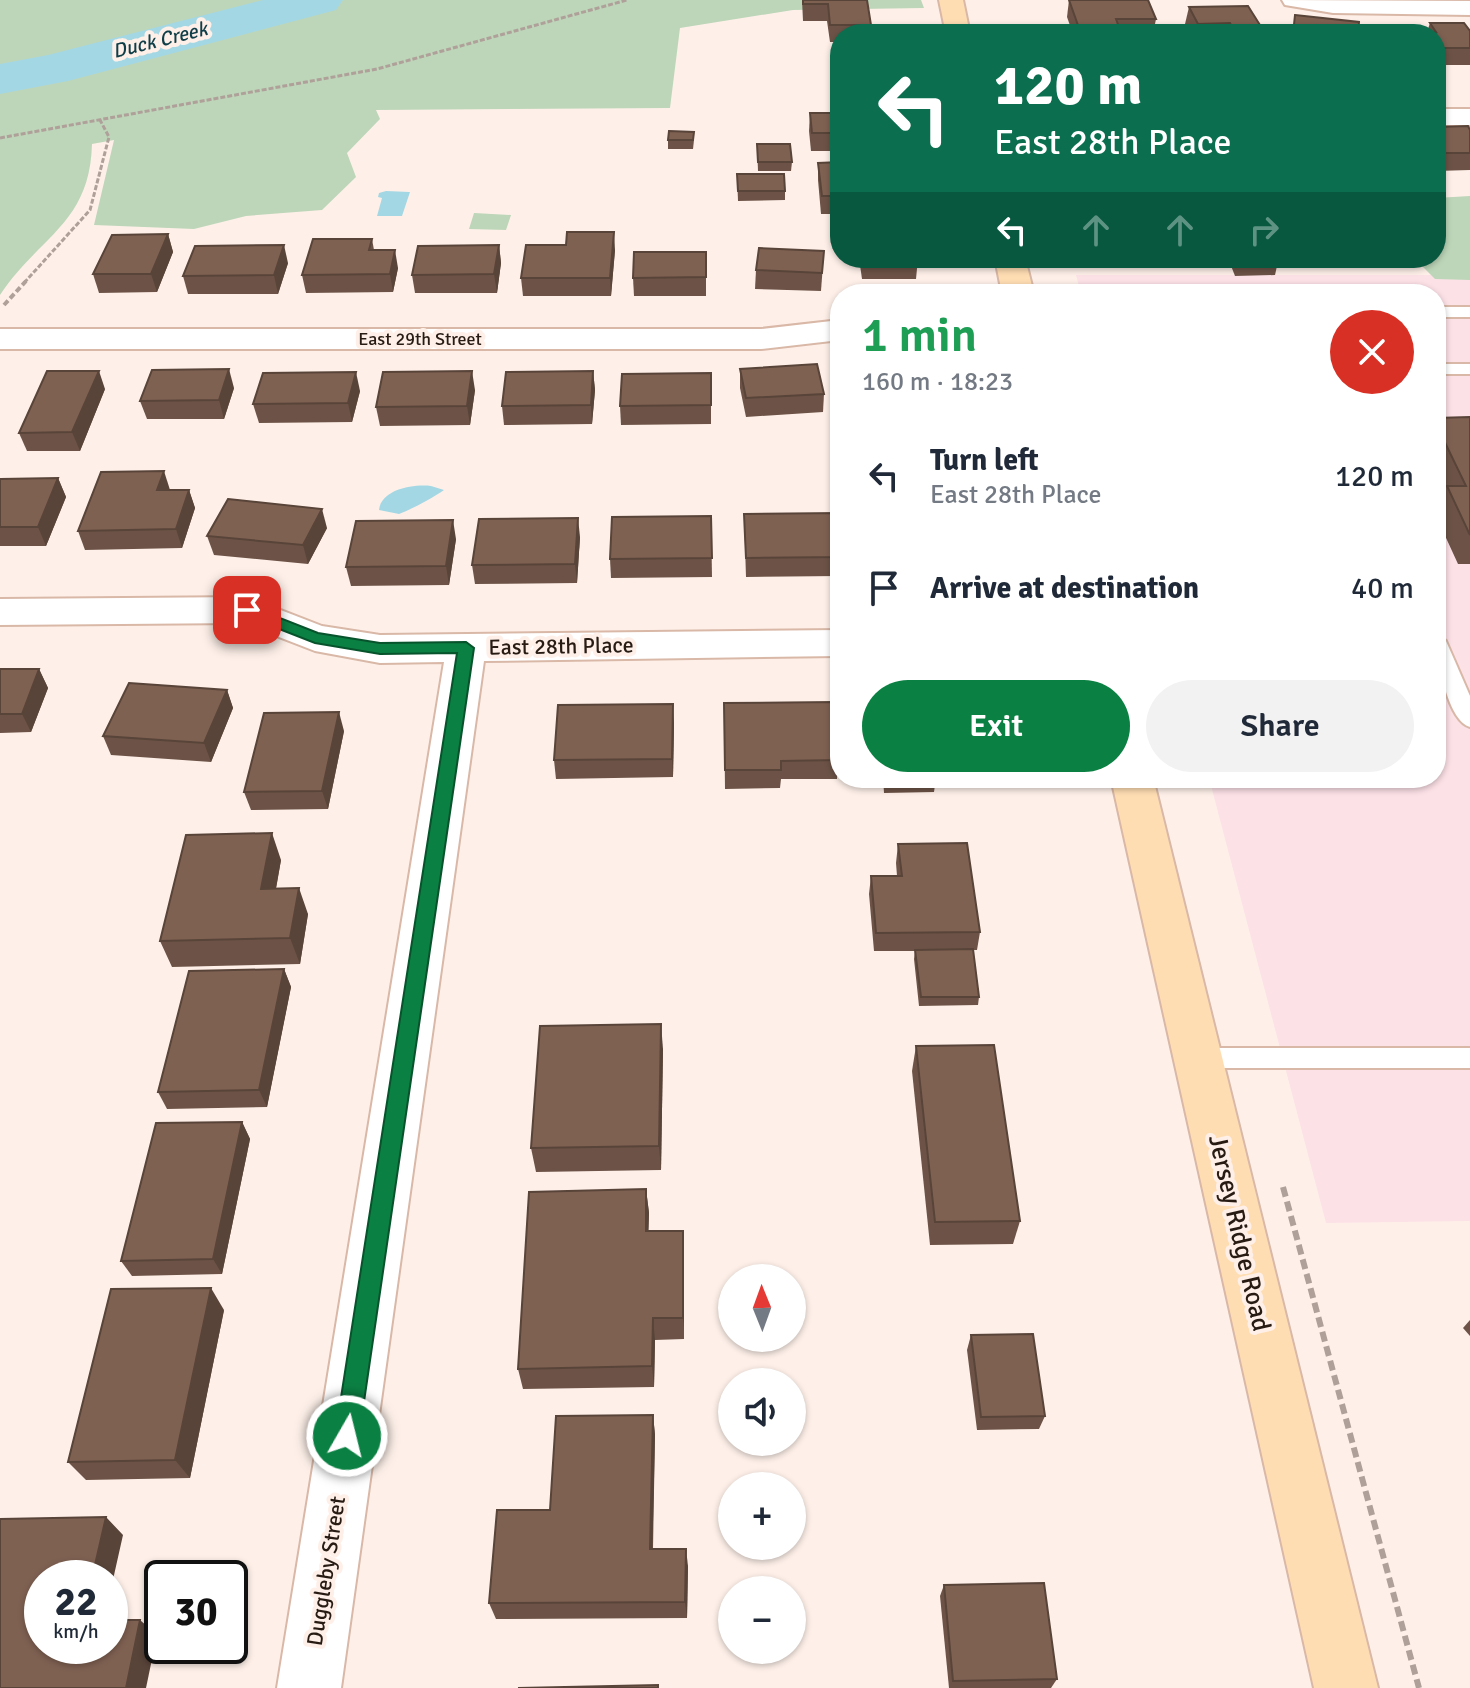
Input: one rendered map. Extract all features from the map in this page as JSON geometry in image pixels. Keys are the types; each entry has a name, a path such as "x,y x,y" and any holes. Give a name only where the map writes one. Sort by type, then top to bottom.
{"street":[{"path":"951,0 956,24"},
{"path":"1294,0 1333,6 1470,8"},
{"path":"1446,117 1470,117"},
{"name":"East 29th Street","path":"0,339 747,339 830,331"},
{"name":"East 28th Place","path":"0,612 247,610 315,638 380,649 830,643"},
{"name":"Duggleby Street","path":"309,1688 466,648"},
{"name":"Jersey Ridge Road","path":"1134,788 1346,1688"}],"lane":[{"path":"1446,312 1470,312"},
{"path":"1446,369 1470,369"},
{"path":"1446,664 1470,720"},
{"path":"1198,1058 1470,1058"}],"path":[{"path":"0,138 377,69 627,0"},
{"path":"0,313 90,210 109,137 100,120"},
{"path":"1282,1181 1419,1688"}],"shaded area":[{"path":"1076,275 1470,275 1470,1221 1326,1223 1212,788 1446,788 1446,284 1078,284"}],"green space":[{"path":"0,0 921,0 924,8 793,10 680,28 670,108 376,110 380,119 347,153 356,177 322,210 246,216 194,229 94,225 114,140 92,144 89,171 72,211 0,295"},
{"path":"1470,196 1470,280 1435,279 1424,268 1446,268 1446,197"},
{"path":"474,213 511,215 506,230 469,229"}],"water":[{"path":"410,192 402,216 377,216 382,198 378,197 379,193"},
{"path":"431,486 444,490 399,514 379,510 386,497 399,489"}],"building":[{"path":"803,0 867,0 871,24 830,25 828,4 803,4"},
{"path":"1069,0 1148,0 1156,19 1116,19 1118,24 1078,24"},
{"path":"1248,6 1259,24 1198,24 1189,7"},
{"path":"1295,15 1359,22 1359,24 1294,24"},
{"path":"1464,23 1470,31 1470,48 1446,48 1446,24 1431,24"},
{"path":"810,113 830,113 830,133 812,133"},
{"path":"1468,126 1470,153 1446,153 1446,127"},
{"path":"669,131 694,132 693,140 668,140"},
{"path":"757,144 790,144 792,162 758,162"},
{"path":"830,162 830,196 822,196 818,163"},
{"path":"737,174 784,174 785,191 738,191"},
{"path":"567,232 614,232 610,278 521,278 526,245 566,245"},
{"path":"168,234 151,274 93,274 112,235"},
{"path":"313,239 372,239 369,250 395,250 390,274 302,275"},
{"path":"284,245 274,275 183,276 195,246"},
{"path":"499,245 494,274 412,275 418,246"},
{"path":"759,248 824,251 822,273 756,270"},
{"path":"634,252 706,252 706,277 633,278"},
{"path":"817,364 824,394 746,398 740,369"},
{"path":"229,369 219,400 140,401 152,370"},
{"path":"47,371 99,371 72,432 19,433"},
{"path":"472,371 467,406 376,407 383,372"},
{"path":"593,371 591,405 502,406 506,372"},
{"path":"356,372 348,403 253,404 263,373"},
{"path":"711,373 711,405 620,406 622,374"},
{"path":"1470,417 1470,535 1447,486 1466,486 1446,445 1446,418"},
{"path":"164,471 157,490 189,490 176,529 78,531 101,472"},
{"path":"58,478 38,527 0,527 0,479"},
{"path":"228,499 322,509 303,545 207,536"},
{"path":"830,513 830,557 746,558 744,514"},
{"path":"711,516 712,558 610,559 612,517"},
{"path":"578,518 575,564 472,565 479,519"},
{"path":"453,520 446,566 346,567 356,521"},
{"path":"0,669 39,669 22,714 0,714"},
{"path":"129,683 227,690 204,743 103,736"},
{"path":"830,702 830,760 781,761 781,770 725,770 724,703"},
{"path":"673,704 672,759 554,760 558,705"},
{"path":"339,712 322,791 244,792 264,713"},
{"path":"272,833 261,889 299,888 290,938 160,941 186,835"},
{"path":"967,843 980,932 876,933 871,876 902,876 898,844"},
{"path":"973,949 979,997 921,997 915,950"},
{"path":"284,969 259,1090 158,1092 189,971"},
{"path":"661,1024 659,1146 531,1148 540,1026"},
{"path":"994,1045 1020,1221 935,1222 916,1046"},
{"path":"242,1122 213,1259 121,1261 156,1123"},
{"path":"646,1189 646,1231 683,1231 683,1318 653,1318 652,1366 518,1369 529,1192"},
{"path":"211,1288 175,1460 68,1462 111,1289"},
{"path":"1033,1334 1045,1416 981,1417 971,1335"},
{"path":"653,1415 650,1549 686,1549 685,1602 489,1603 497,1510 550,1510 556,1416"},
{"path":"106,1517 96,1560 24,1560 24,1664 128,1664 128,1620 140,1620 126,1688 0,1688 0,1519"},
{"path":"1044,1583 1057,1679 953,1681 944,1585"},
{"path":"658,1685 658,1688 518,1688"}],"waterway":[{"name":"Duck Creek","path":"0,79 50,70 319,0"}],"route":[{"path":"247,610 315,638 380,649 466,648 347,1436"}]}
